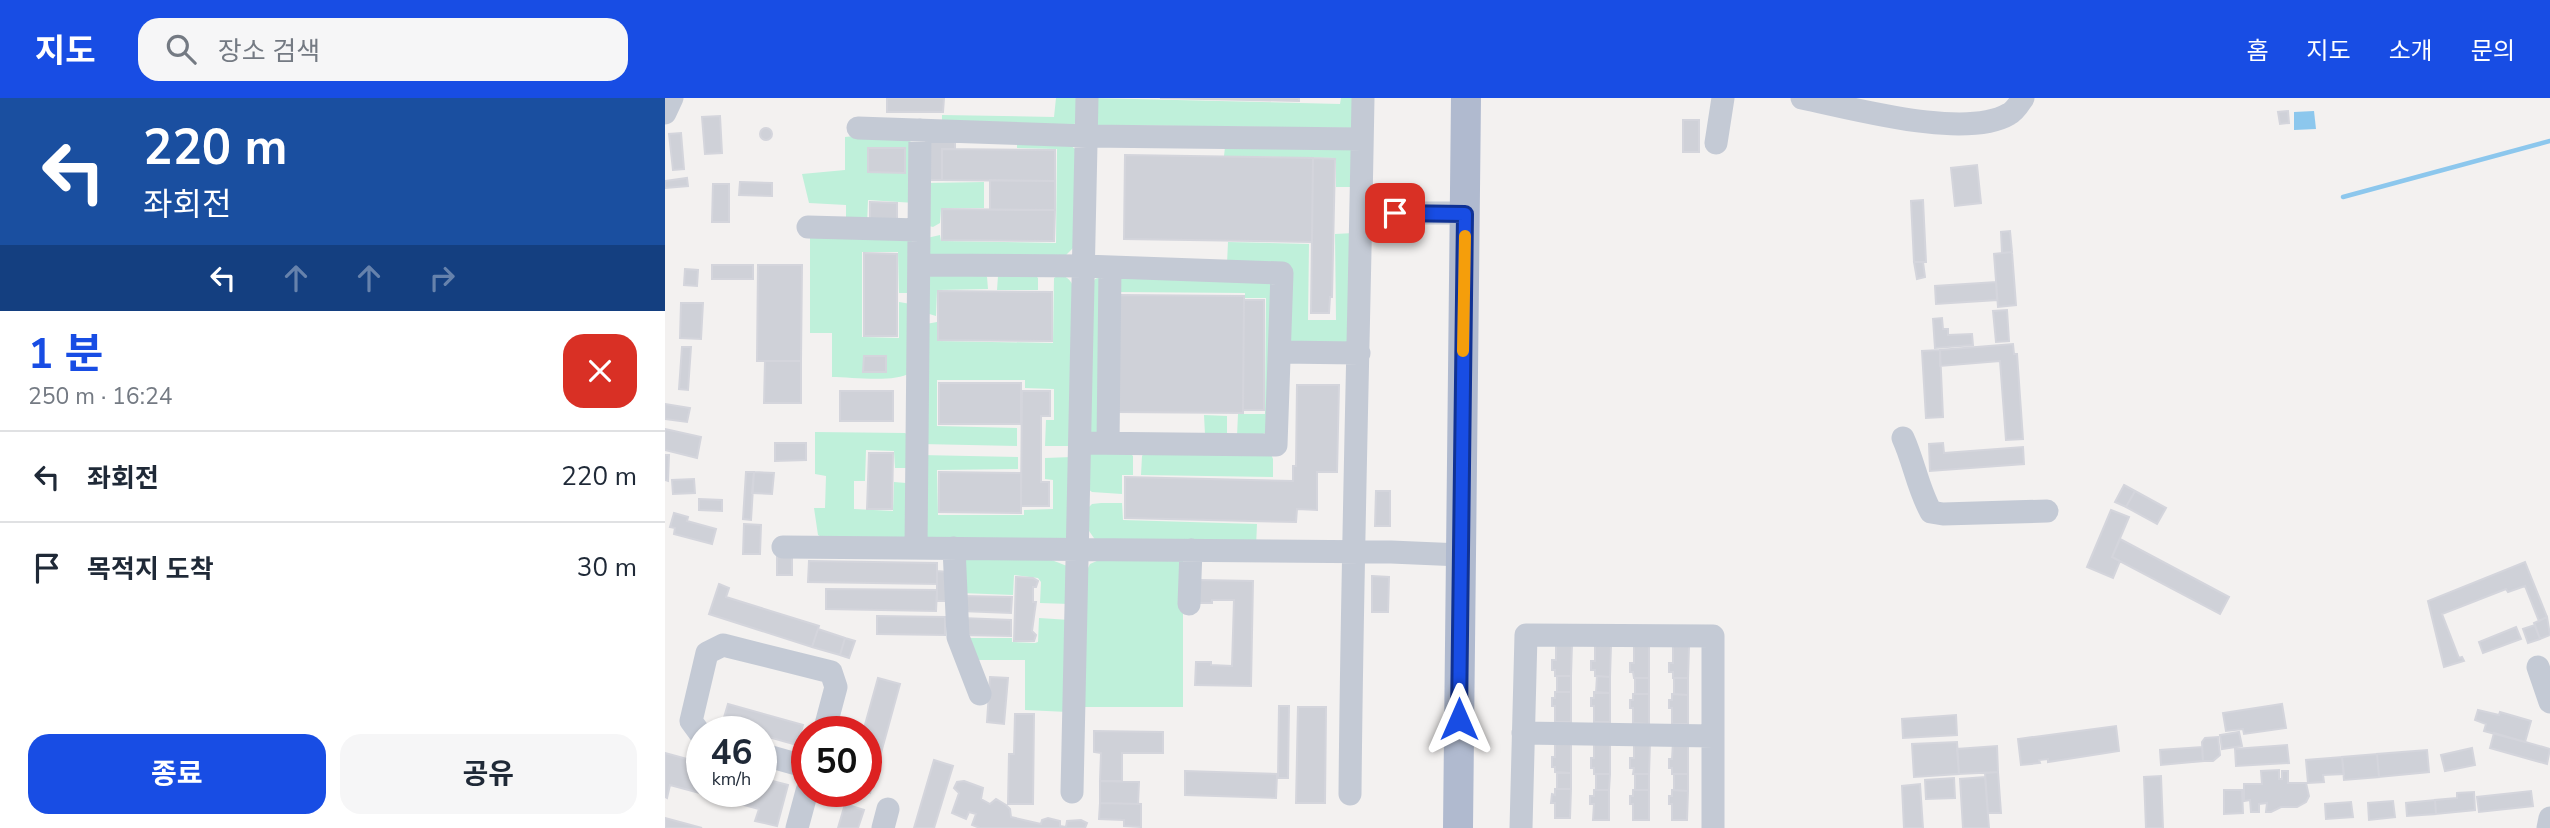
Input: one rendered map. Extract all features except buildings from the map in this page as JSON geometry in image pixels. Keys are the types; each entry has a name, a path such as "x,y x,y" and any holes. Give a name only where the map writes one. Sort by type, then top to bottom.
{"main road":[{"path":"1458,828 1466,98"}],"street":[{"path":"665,113 672,98"},
{"path":"1072,792 1087,98"},
{"path":"1350,794 1352,552 1359,353 1363,98"},
{"path":"1716,143 1723,98"},
{"path":"1802,98 1842,102 1904,118 1968,124 1994,121 2012,113 2023,98"},
{"path":"858,128 1087,136 1362,139"},
{"path":"916,548 920,130"},
{"path":"1395,213 1465,214"},
{"path":"808,227 919,230"},
{"path":"919,265 1084,266 1282,273 1276,445 1081,443"},
{"path":"1108,443 1110,267"},
{"path":"1280,352 1359,353"},
{"path":"1903,438 1914,461 1924,499 1931,512 1943,514 2047,510"},
{"path":"783,547 1461,555"},
{"path":"954,548 958,637 980,694"},
{"path":"1189,604 1191,550"},
{"path":"1521,828 1526,635 1713,636 1713,828"},
{"path":"692,716 707,653 723,645 831,672 836,687 828,716"},
{"path":"2537,667 2550,702"},
{"path":"1523,733 1713,736"},
{"path":"797,828 803,807"},
{"path":"2548,828 2550,818"}],"green space":[{"path":"1056,98 1077,98 1076,121 1073,127 942,126 942,115 1054,117"},
{"path":"1092,98 1340,104 1341,98 1357,98 1356,128 1095,125"},
{"path":"894,132 913,143 915,203 868,200 867,224 846,223 846,205 809,203 802,174 845,170 845,137"},
{"path":"1017,143 1069,144 1075,149 1074,247 1065,256 931,260 927,238 940,235 941,241 1056,243 1057,149 1017,148"},
{"path":"1347,146 1352,151 1355,187 1336,187 1336,158 1224,156 1225,147"},
{"path":"984,182 984,208 941,208 940,223 929,226 927,183"},
{"path":"810,231 912,237 909,293 899,293 898,252 862,252 862,337 899,338 899,302 911,304 910,373 884,379 832,377 832,333 810,333"},
{"path":"1354,233 1351,339 1345,343 1294,345 1290,340 1287,266 1227,264 1228,242 1309,244 1308,320 1336,320 1335,234"},
{"path":"982,273 987,277 988,289 937,290 936,316 926,313 930,275"},
{"path":"1035,275 1038,278 1038,290 997,290 998,276"},
{"path":"1059,275 1067,278 1076,291 1072,446 1045,446 1046,420 1054,420 1054,389 1025,388 1025,380 937,380 937,426 1017,428 1017,446 921,444 926,324 937,322 937,341 1053,343 1054,278"},
{"path":"1101,277 1105,432 1091,434 1088,426 1091,287 1095,279"},
{"path":"1119,278 1272,283 1266,433 1252,437 1237,436 1238,414 1265,414 1266,298 1245,298 1245,293 1118,292"},
{"path":"1204,415 1227,416 1227,434 1205,434"},
{"path":"815,432 905,433 912,437 906,468 895,468 894,451 866,450 865,481 854,481 854,509 893,511 894,482 906,483 911,538 825,539 818,535 814,508 825,508 826,476 815,474"},
{"path":"1146,450 1270,452 1273,459 1273,477 1141,475 1142,456"},
{"path":"1129,452 1133,456 1133,475 1122,475 1122,494 1092,492 1088,489 1090,454"},
{"path":"921,455 1018,457 1018,469 937,470 938,515 1024,515 1024,510 1053,509 1053,480 1045,479 1045,458 1072,457 1068,536 1062,541 922,538"},
{"path":"1122,503 1123,520 1257,524 1256,547 1096,541 1087,528 1087,509 1092,504"},
{"path":"961,559 1049,559 1067,566 1070,604 1040,603 1041,582 1038,578 1014,575 1013,595 961,593"},
{"path":"1099,560 1183,560 1183,707 1084,707 1086,572 1090,564"},
{"path":"1039,618 1070,620 1068,712 1025,710 1025,660 975,660 963,638 1012,638 1012,642 1035,643 1038,642"}],"water":[{"path":"2314,111 2316,129 2294,130 2294,112"}],"waterway":[{"path":"2343,197 2550,141"}],"slow traffic":[{"path":"1463,351 1465,236"}],"route":[{"path":"1395,213 1465,214 1459,719"}]}
